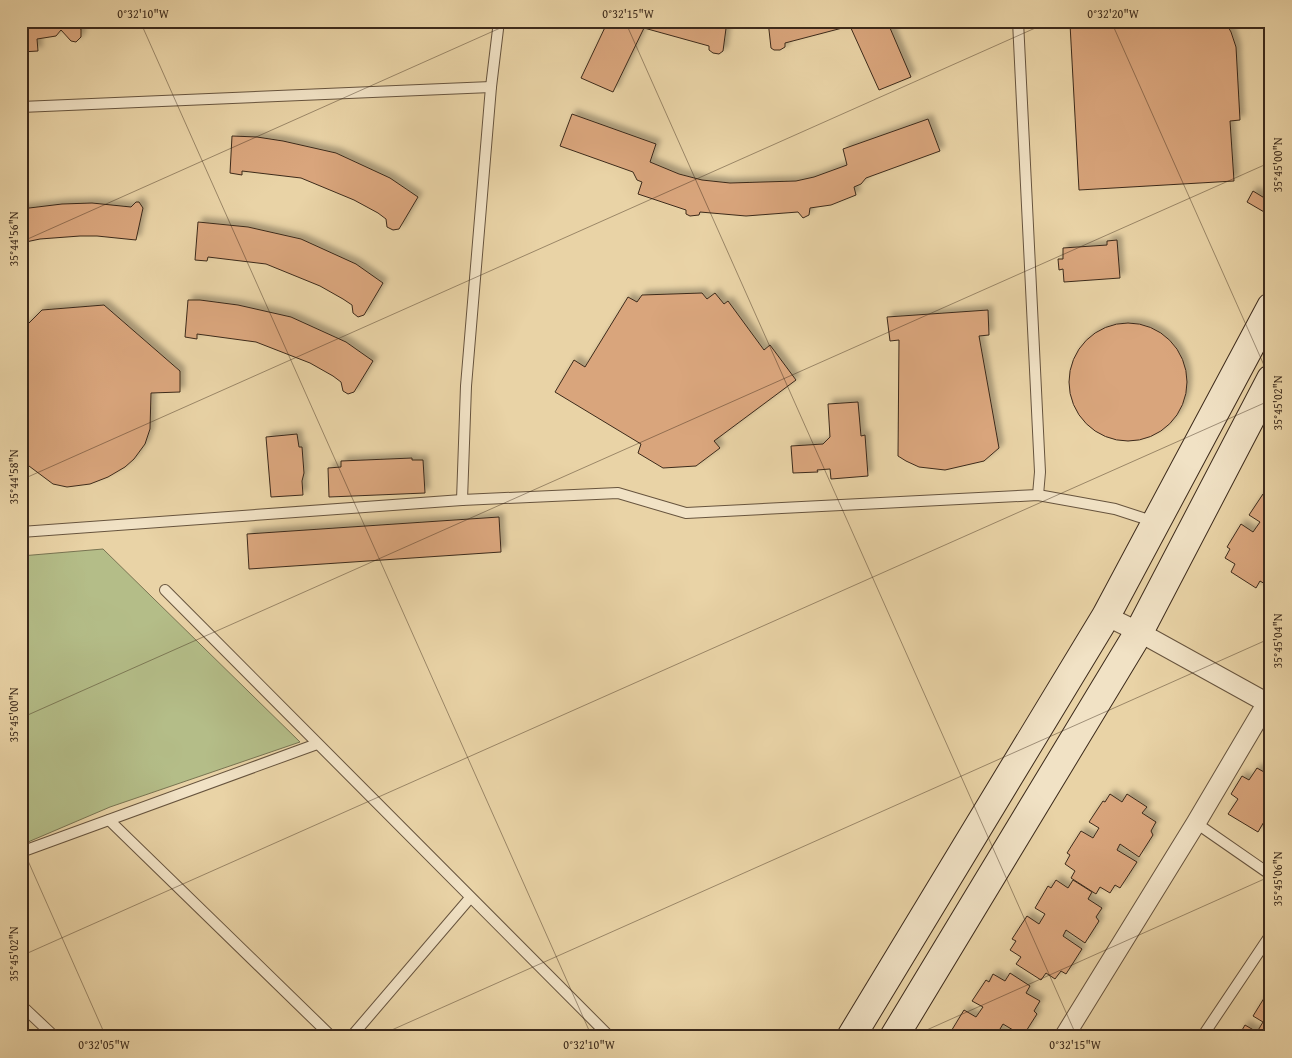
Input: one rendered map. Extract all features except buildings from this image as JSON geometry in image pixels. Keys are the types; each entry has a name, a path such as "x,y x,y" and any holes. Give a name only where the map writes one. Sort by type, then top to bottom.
{"main road":[{"path":"852,1037 1106,616 1271,307"},
{"path":"894,1037 1139,632 1271,379"}],"street":[{"path":"1064,1037 1270,701 1106,616"}],"lane":[{"path":"462,500 466,386 491,87 499,21"},
{"path":"1018,21 1040,472 1038,495"},
{"path":"21,108 491,87"},
{"path":"21,532 462,500 618,493 686,513 1038,495 1115,509 1157,522"},
{"path":"165,590 610,1037"},
{"path":"21,852 317,744"},
{"path":"109,820 332,1037"},
{"path":"1196,823 1271,875"},
{"path":"351,1037 470,898"},
{"path":"1202,1037 1271,934"},
{"path":"21,1004 55,1037"}],"green space":[{"path":"103,549 300,742 110,807 21,845 21,556"}]}
